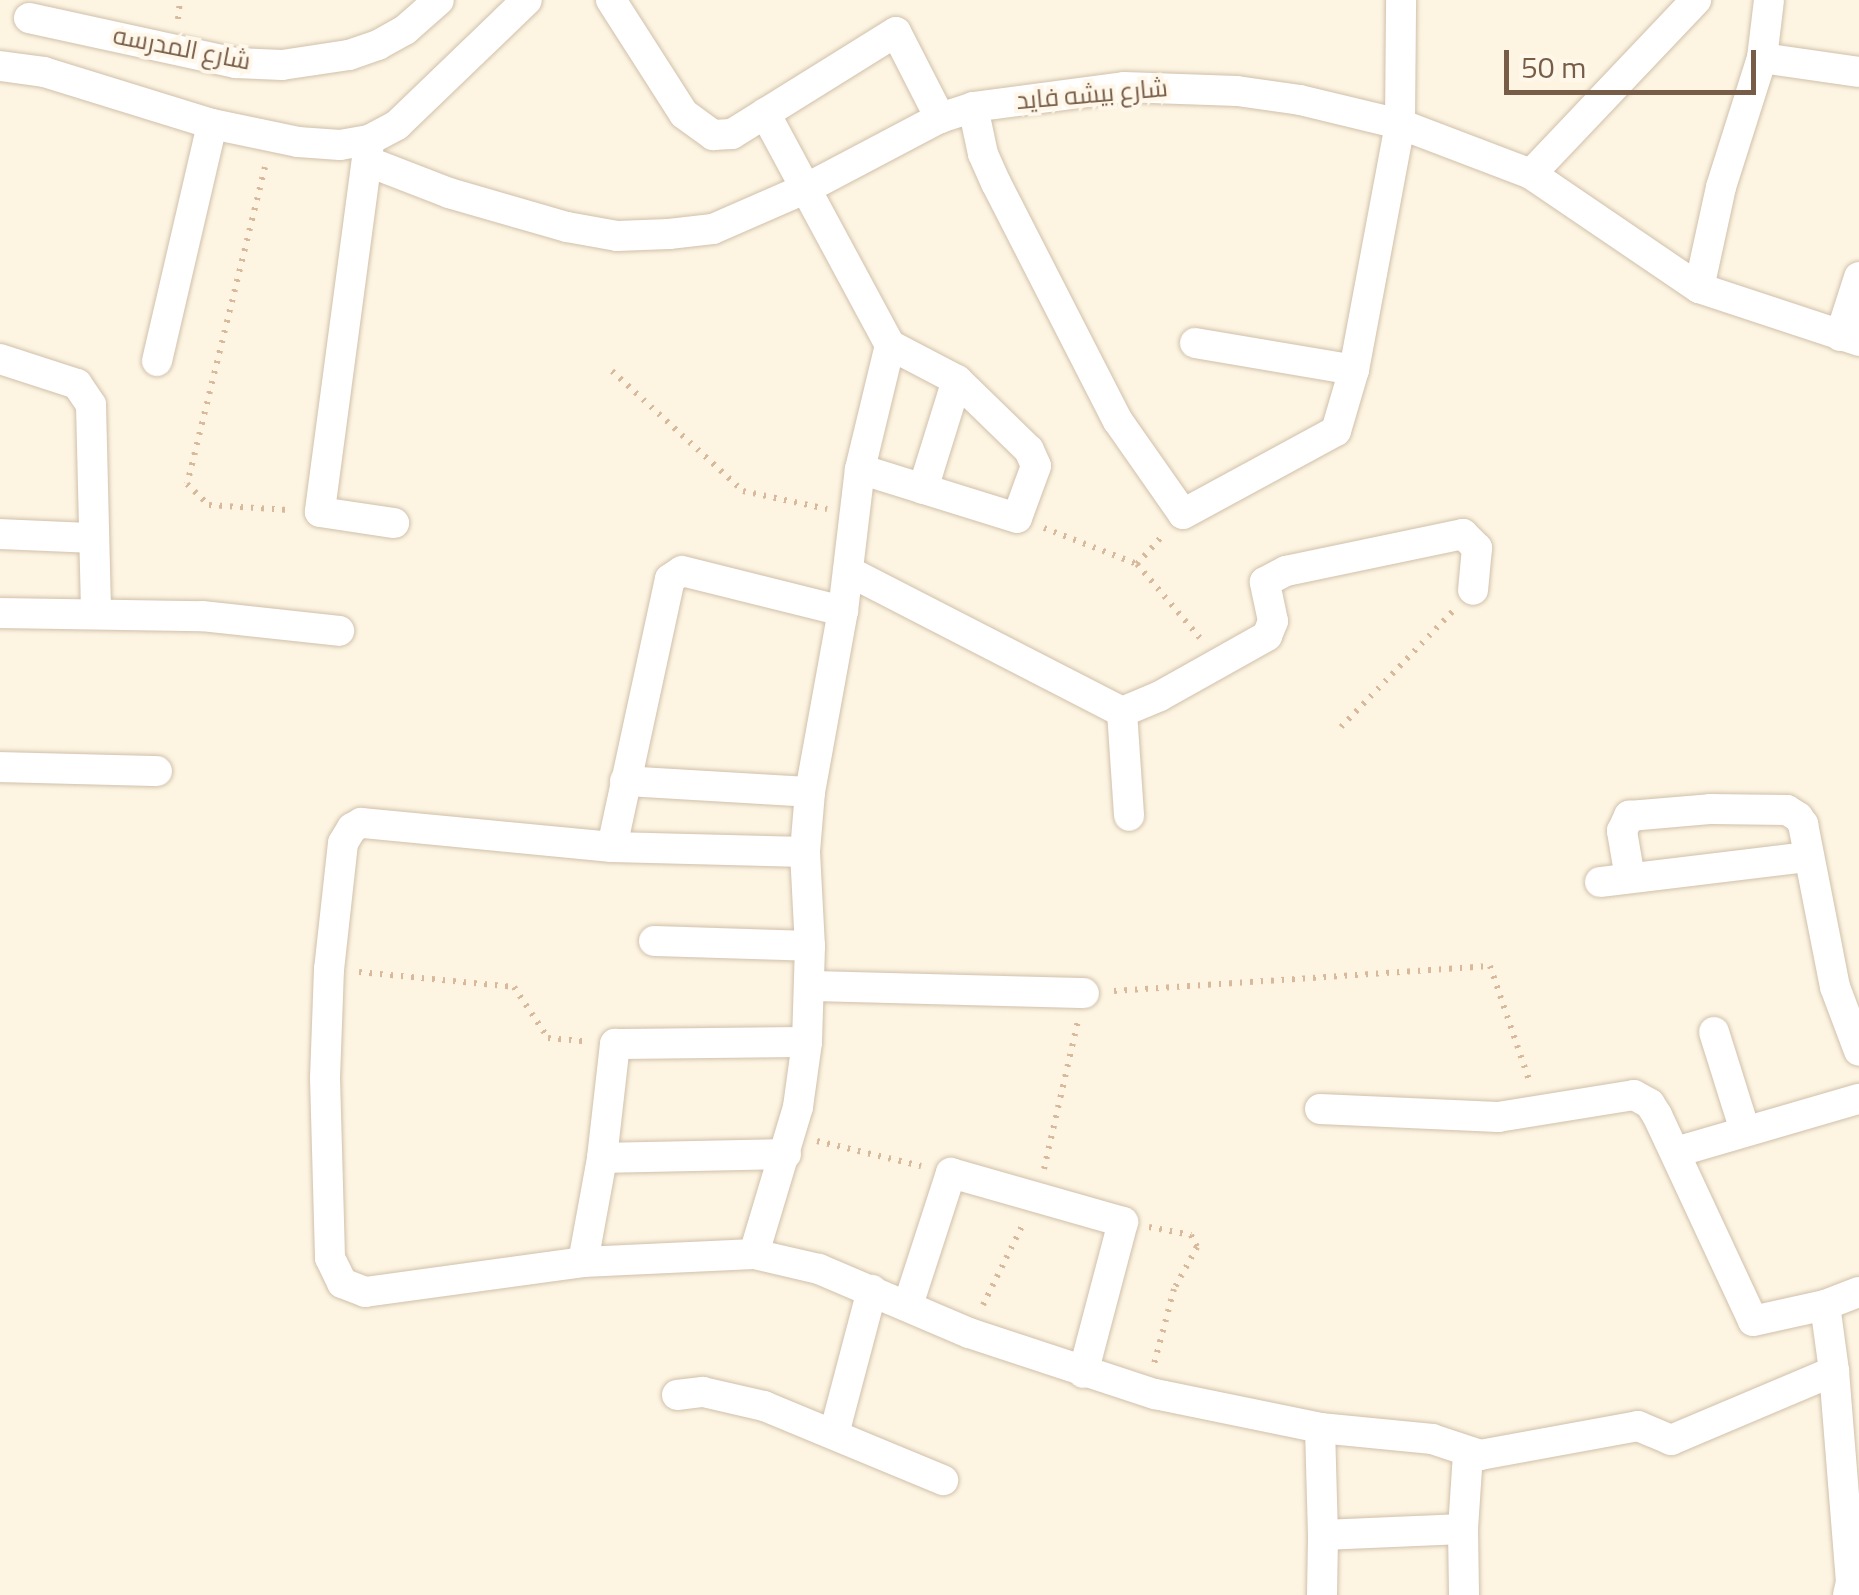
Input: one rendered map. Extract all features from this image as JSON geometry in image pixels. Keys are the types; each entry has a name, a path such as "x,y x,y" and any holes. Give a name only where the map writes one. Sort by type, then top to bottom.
{"street":[{"name":"شارع المدرسه","path":"27,9 236,62 282,65 349,55 378,44 405,30 439,0"},
{"path":"611,0 684,114 700,130 713,135 732,134 896,32 940,118"},
{"path":"973,107 983,154 996,184 1110,404 1183,514 1331,436 1339,424 1354,370 1400,124 1401,0"},
{"path":"1531,174 1696,0"},
{"path":"1699,288 1721,187 1762,58 1769,0"},
{"path":"394,523 320,512 340,335 369,151 514,5"},
{"path":"27,9 44,72"},
{"path":"1762,58 1859,72"},
{"path":"0,66 44,72 212,124 369,151"},
{"name":"شارع بيشه فايد","path":"369,151 468,199 567,227 617,236 713,229 808,188 940,118 973,107 1045,95 1176,86 1300,100 1400,124 1531,174 1699,288 1849,338"},
{"path":"764,113 890,345 957,380 1034,459 1036,472 1017,518 860,469"},
{"path":"157,361 212,124"},
{"path":"1849,338 1859,277"},
{"path":"1195,343 1354,370"},
{"path":"754,1254 789,1145 807,1042 810,946 805,852 810,792 843,611 860,469 890,345"},
{"path":"0,360 77,384 88,397 96,614"},
{"path":"924,488 957,380"},
{"path":"0,534 91,538"},
{"path":"1122,712 1267,636 1272,621 1265,582 1286,571 1463,534 1476,548 1473,590"},
{"path":"612,847 670,580 682,571 843,611"},
{"path":"848,571 1122,712"},
{"path":"0,614 239,618 339,631"},
{"path":"1122,712 1129,816"},
{"path":"0,767 157,771"},
{"path":"625,782 810,792"},
{"path":"1806,857 1615,880 1623,822 1639,813 1786,810 1803,824 1806,857 1835,987 1859,1052"},
{"path":"805,852 612,847 361,823 346,834 329,968 326,1171 330,1258 342,1282 366,1292 582,1262 754,1254 820,1269 969,1333 1155,1394 1320,1428 1432,1439 1468,1453 1498,1453 1638,1426 1671,1440 1834,1372"},
{"path":"654,940 810,946"},
{"path":"808,986 1084,993"},
{"path":"1714,1032 1746,1131"},
{"path":"582,1262 602,1158 615,1044 807,1042"},
{"path":"1320,1110 1498,1116 1634,1095 1650,1104 1676,1152 1753,1321 1824,1306 1859,1292"},
{"path":"1676,1152 1859,1099"},
{"path":"602,1158 789,1145"},
{"path":"908,1304 951,1173 1123,1222 1082,1373"},
{"path":"834,1434 872,1290"},
{"path":"1824,1306 1834,1372 1851,1582 1848,1595"},
{"path":"676,1396 702,1392 730,1396 943,1480"},
{"path":"1320,1428 1322,1595"},
{"path":"1464,1595 1468,1453"},
{"path":"1323,1535 1464,1530"}],"path":[{"path":"273,134 186,484 209,505 320,512"},
{"path":"612,371 743,490 853,515"},
{"path":"1017,518 1137,564 1221,662"},
{"path":"1341,727 1473,590"},
{"path":"969,1333 1037,1197 1084,993 1490,966 1538,1110"},
{"path":"329,968 514,987 548,1038 615,1044"},
{"path":"789,1145 951,1173"},
{"path":"1123,1222 1186,1234 1196,1242 1162,1323 1154,1360 1155,1394"}]}
